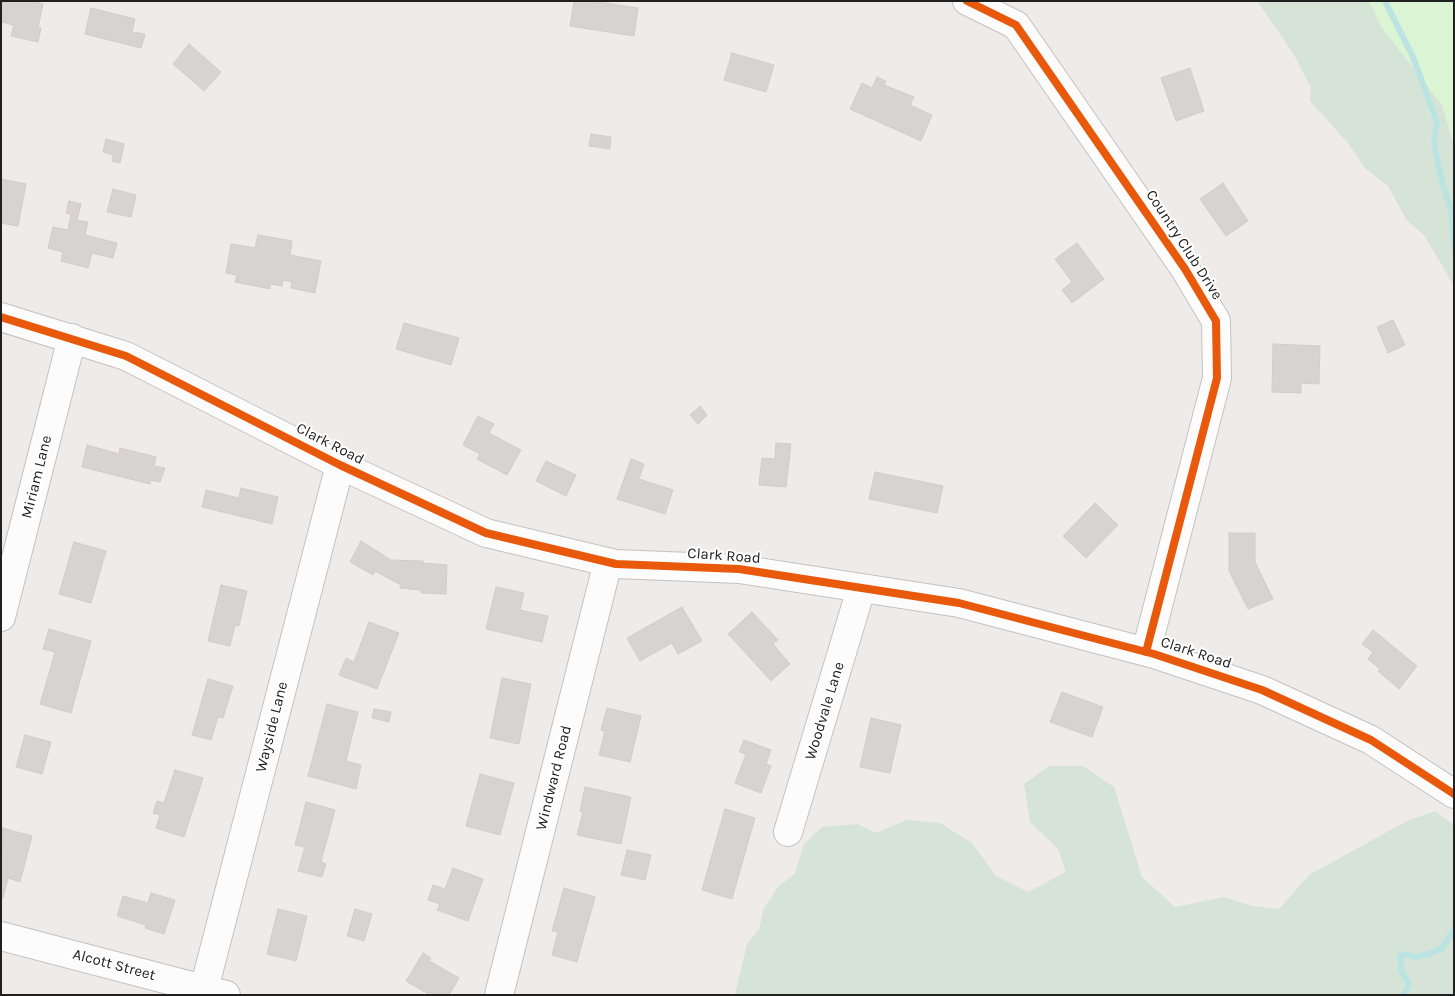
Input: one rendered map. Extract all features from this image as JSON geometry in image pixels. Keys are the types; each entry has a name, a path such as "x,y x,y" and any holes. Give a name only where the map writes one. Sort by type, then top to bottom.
{"street":[{"name":"Country Club Drive","path":"967,1 1016,25 1185,269 1216,321 1217,378 1146,652"},
{"name":"Clark Road","path":"1,317 126,356 340,465 486,534 608,562 739,569 959,603 1146,652 1262,690 1371,740 1454,794"},
{"name":"Miriam Lane","path":"1,617 72,338"},
{"name":"Wayside Lane","path":"215,992 340,465"},
{"name":"Windward Road","path":"499,995 608,562"},
{"name":"Woodvale Lane","path":"788,832 861,589"},
{"name":"Alcott Street","path":"1,936 215,992"}],"green space":[{"path":"1257,1 1454,1 1454,286 1424,235 1407,221 1388,186 1365,168 1347,142 1310,101 1311,88 1293,53"},
{"path":"1369,1 1454,1 1454,146 1442,105 1382,28"},
{"path":"1049,766 1083,766 1114,787 1142,877 1175,907 1223,897 1253,906 1279,909 1309,875 1407,821 1435,811 1454,825 1454,995 735,995 747,944 759,929 764,908 778,887 795,873 804,844 822,827 857,824 876,833 906,820 940,823 972,843 996,876 1028,892 1066,872 1058,849 1030,822 1024,784"}],"building":[{"path":"1,1 33,1 43,4 38,28 41,28 38,42 11,36 14,25 1,22"},
{"path":"574,1 593,1 638,8 634,36 570,26"},
{"path":"91,8 135,19 132,32 145,34 141,48 85,34"},
{"path":"189,44 221,72 204,91 173,64"},
{"path":"732,53 774,65 766,92 724,80"},
{"path":"1190,68 1204,111 1176,121 1161,78"},
{"path":"877,77 886,81 884,85 914,97 910,105 932,115 921,141 850,109 862,83 872,88"},
{"path":"591,134 611,137 610,149 589,146"},
{"path":"106,139 124,144 120,163 112,161 113,155 103,152"},
{"path":"1,179 26,184 18,226 1,223"},
{"path":"1223,183 1248,221 1226,236 1200,199"},
{"path":"113,189 136,195 131,217 107,212"},
{"path":"69,201 81,204 77,220 88,222 85,235 117,243 113,258 92,253 88,268 61,261 63,252 48,248 53,227 68,230 71,215 66,213"},
{"path":"258,235 292,241 290,255 321,261 315,293 291,288 292,282 283,280 282,286 270,284 270,289 235,282 237,275 226,273 231,244 255,248"},
{"path":"1077,243 1104,279 1072,303 1062,290 1072,282 1055,259"},
{"path":"1393,320 1405,345 1388,353 1377,327"},
{"path":"404,323 459,338 451,365 396,349"},
{"path":"1273,344 1320,346 1319,384 1301,383 1301,393 1272,392"},
{"path":"700,406 707,415 698,424 690,415"},
{"path":"478,416 494,424 489,433 521,450 507,475 477,459 480,454 463,445"},
{"path":"776,443 791,444 786,487 759,485 762,458 775,459"},
{"path":"87,445 119,454 120,448 156,457 154,466 165,468 160,482 151,480 150,484 82,467"},
{"path":"631,459 644,464 639,479 673,490 665,514 617,499"},
{"path":"546,461 576,475 566,496 536,481"},
{"path":"875,472 943,486 937,513 869,499"},
{"path":"241,488 278,497 272,524 202,507 206,490 239,498"},
{"path":"1095,503 1118,525 1086,558 1063,536"},
{"path":"1229,533 1255,533 1255,562 1273,599 1248,609 1229,571"},
{"path":"361,541 391,560 423,561 423,563 447,565 446,594 421,593 421,590 400,588 401,585 375,571 373,575 350,562"},
{"path":"74,542 106,551 91,603 59,594"},
{"path":"221,585 247,591 239,626 235,625 230,646 208,641"},
{"path":"496,587 524,593 520,610 548,616 542,642 486,629"},
{"path":"682,607 702,641 678,654 672,643 640,661 627,638"},
{"path":"752,612 778,640 773,644 790,664 771,681 728,634"},
{"path":"369,622 399,633 377,689 339,675 346,658 354,662"},
{"path":"49,629 91,641 71,713 40,704 55,652 43,649"},
{"path":"1373,630 1417,666 1399,689 1378,671 1380,669 1368,659 1373,652 1362,644"},
{"path":"502,678 531,684 519,744 490,738"},
{"path":"208,679 233,686 223,718 218,717 211,740 192,735"},
{"path":"1062,692 1103,707 1092,737 1050,722"},
{"path":"327,704 358,712 346,761 361,765 356,789 308,776"},
{"path":"607,708 641,716 630,762 599,755 605,731 601,730"},
{"path":"374,709 391,712 389,722 372,718"},
{"path":"871,718 901,725 890,773 860,767"},
{"path":"25,735 51,742 42,774 16,767"},
{"path":"744,740 771,750 766,764 771,766 761,793 735,783 746,754 739,752"},
{"path":"175,770 203,778 184,837 156,828 160,815 153,813 157,801 164,803"},
{"path":"480,774 514,783 500,835 466,826"},
{"path":"585,787 631,797 621,844 577,835 583,812 580,811"},
{"path":"306,802 335,810 321,862 326,864 322,877 298,871 305,847 295,845"},
{"path":"725,809 755,818 732,899 702,890"},
{"path":"2,828 32,836 20,882 8,878 3,898 1,898"},
{"path":"627,850 651,855 645,880 621,875"},
{"path":"453,868 483,879 468,921 437,910 440,904 428,900 433,885 445,889"},
{"path":"564,888 595,897 577,962 552,955 558,932 552,931"},
{"path":"151,893 175,900 164,934 145,928 146,925 117,916 123,896 148,903"},
{"path":"278,909 307,916 296,961 267,954"},
{"path":"355,909 372,914 364,941 347,936"},
{"path":"423,953 431,958 429,961 459,978 449,995 430,995 406,981"}],"waterway":[{"path":"1385,1 1413,57 1437,122 1434,144 1443,186 1451,209 1454,246"},
{"path":"1404,995 1409,984 1401,971 1400,956 1405,954 1415,957 1429,954 1442,948 1454,930"}],"cycle path":[{"path":"967,1 1016,25 1185,269 1216,321 1217,378 1146,652"},
{"path":"1,317 126,356 340,465 486,533 616,564 739,569 959,603 1154,654 1262,690 1371,740 1454,794"}]}
